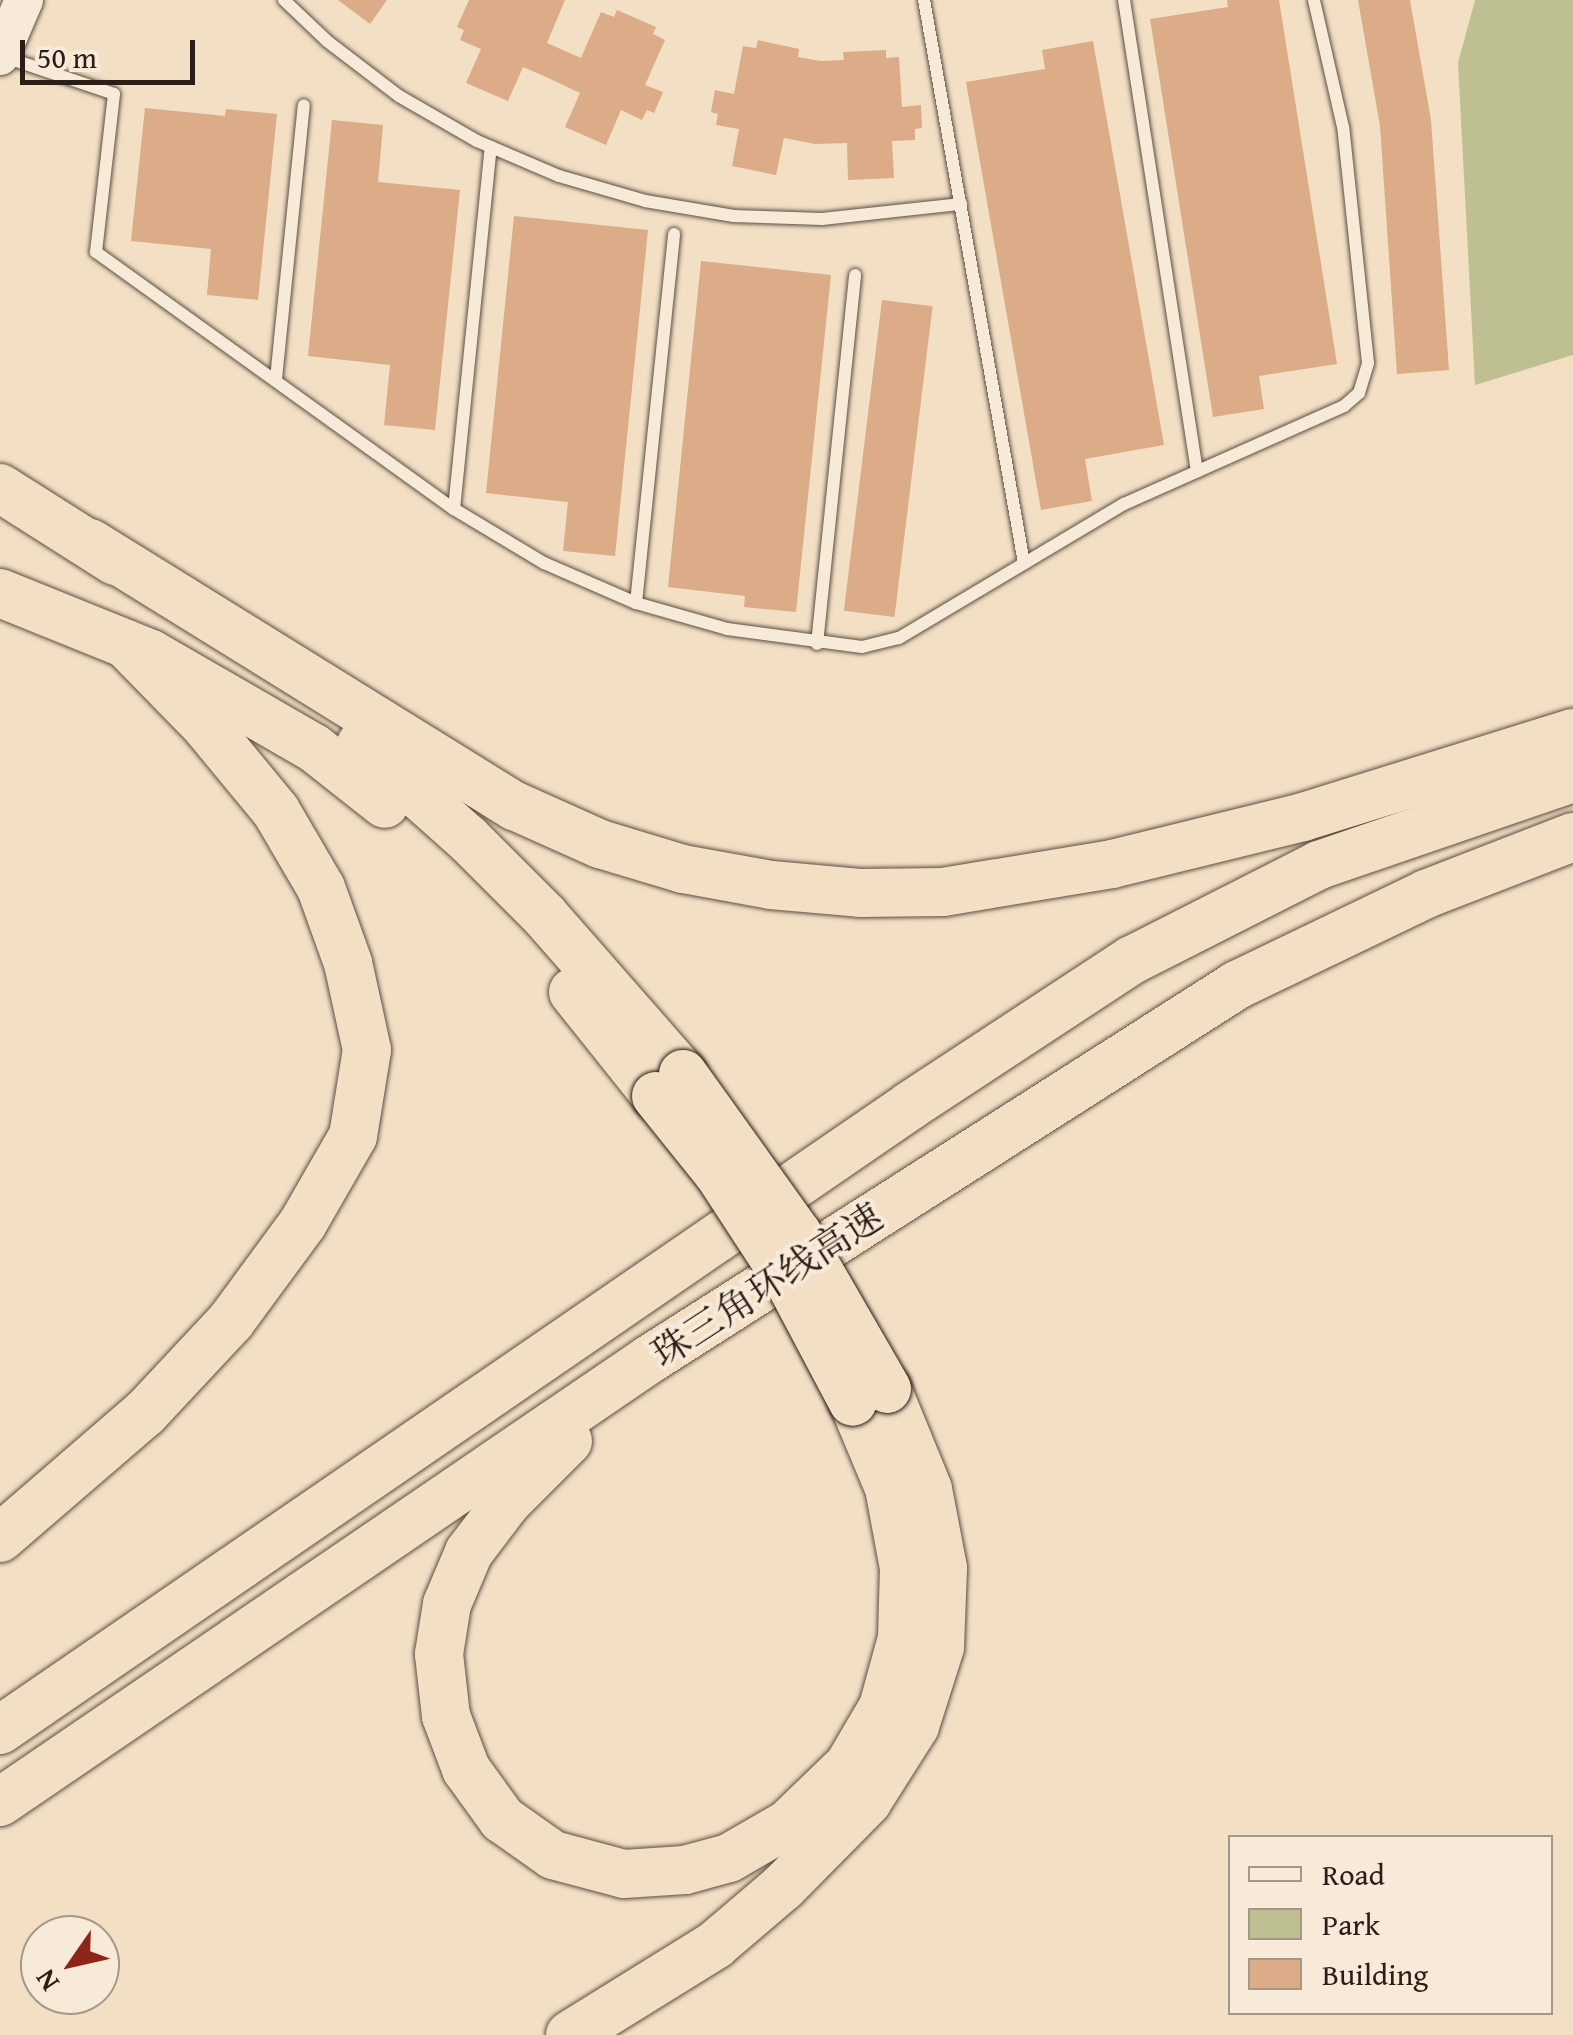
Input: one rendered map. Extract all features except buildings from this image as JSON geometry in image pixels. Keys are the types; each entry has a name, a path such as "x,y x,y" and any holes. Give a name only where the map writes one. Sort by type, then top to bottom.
{"highway":[{"path":"0,488 515,806 600,844 682,869 771,885 860,892 943,892 1112,864 1303,817 1573,733"},
{"path":"90,543 399,774 544,915 669,1085 718,1173 870,1396 928,1489 944,1568 940,1647 915,1726 895,1764 867,1802 782,1887 715,1945 570,2035"},
{"path":"0,593 126,644 314,748 450,856 669,1085"},
{"path":"0,1538 144,1413 231,1321 303,1223 352,1136 366,1050 348,962 321,888 276,811 206,726 126,644"},
{"name":"珠三角环线高速","path":"0,1730 911,1105 1132,960 1320,865 1573,778"},
{"name":"珠三角环线高速","path":"0,1802 650,1359 1237,985 1426,894 1573,836"},
{"path":"650,1359 507,1502 469,1552 447,1604 439,1654 446,1716 466,1769 502,1819 553,1854 607,1872 685,1870 729,1858 788,1824 849,1765 883,1707 902,1638 904,1568 870,1396"}],"street":[{"path":"0,56 13,11"}],"lane":[{"path":"284,0 327,41 399,96 490,147 559,176 646,201 734,216 822,219 961,204"},
{"path":"924,0 1024,563"},
{"path":"1124,0 1197,471"},
{"path":"0,56 114,94 96,252 454,509 544,563 636,603 727,629 862,647 898,638 1124,504 1344,406 1358,393 1367,374 1343,127 1314,0"},
{"path":"276,379 304,104"},
{"path":"454,509 490,147"},
{"path":"636,603 674,234"},
{"path":"818,644 856,275"}],"green space":[{"path":"1475,0 1573,0 1573,355 1475,385 1458,63"}]}
